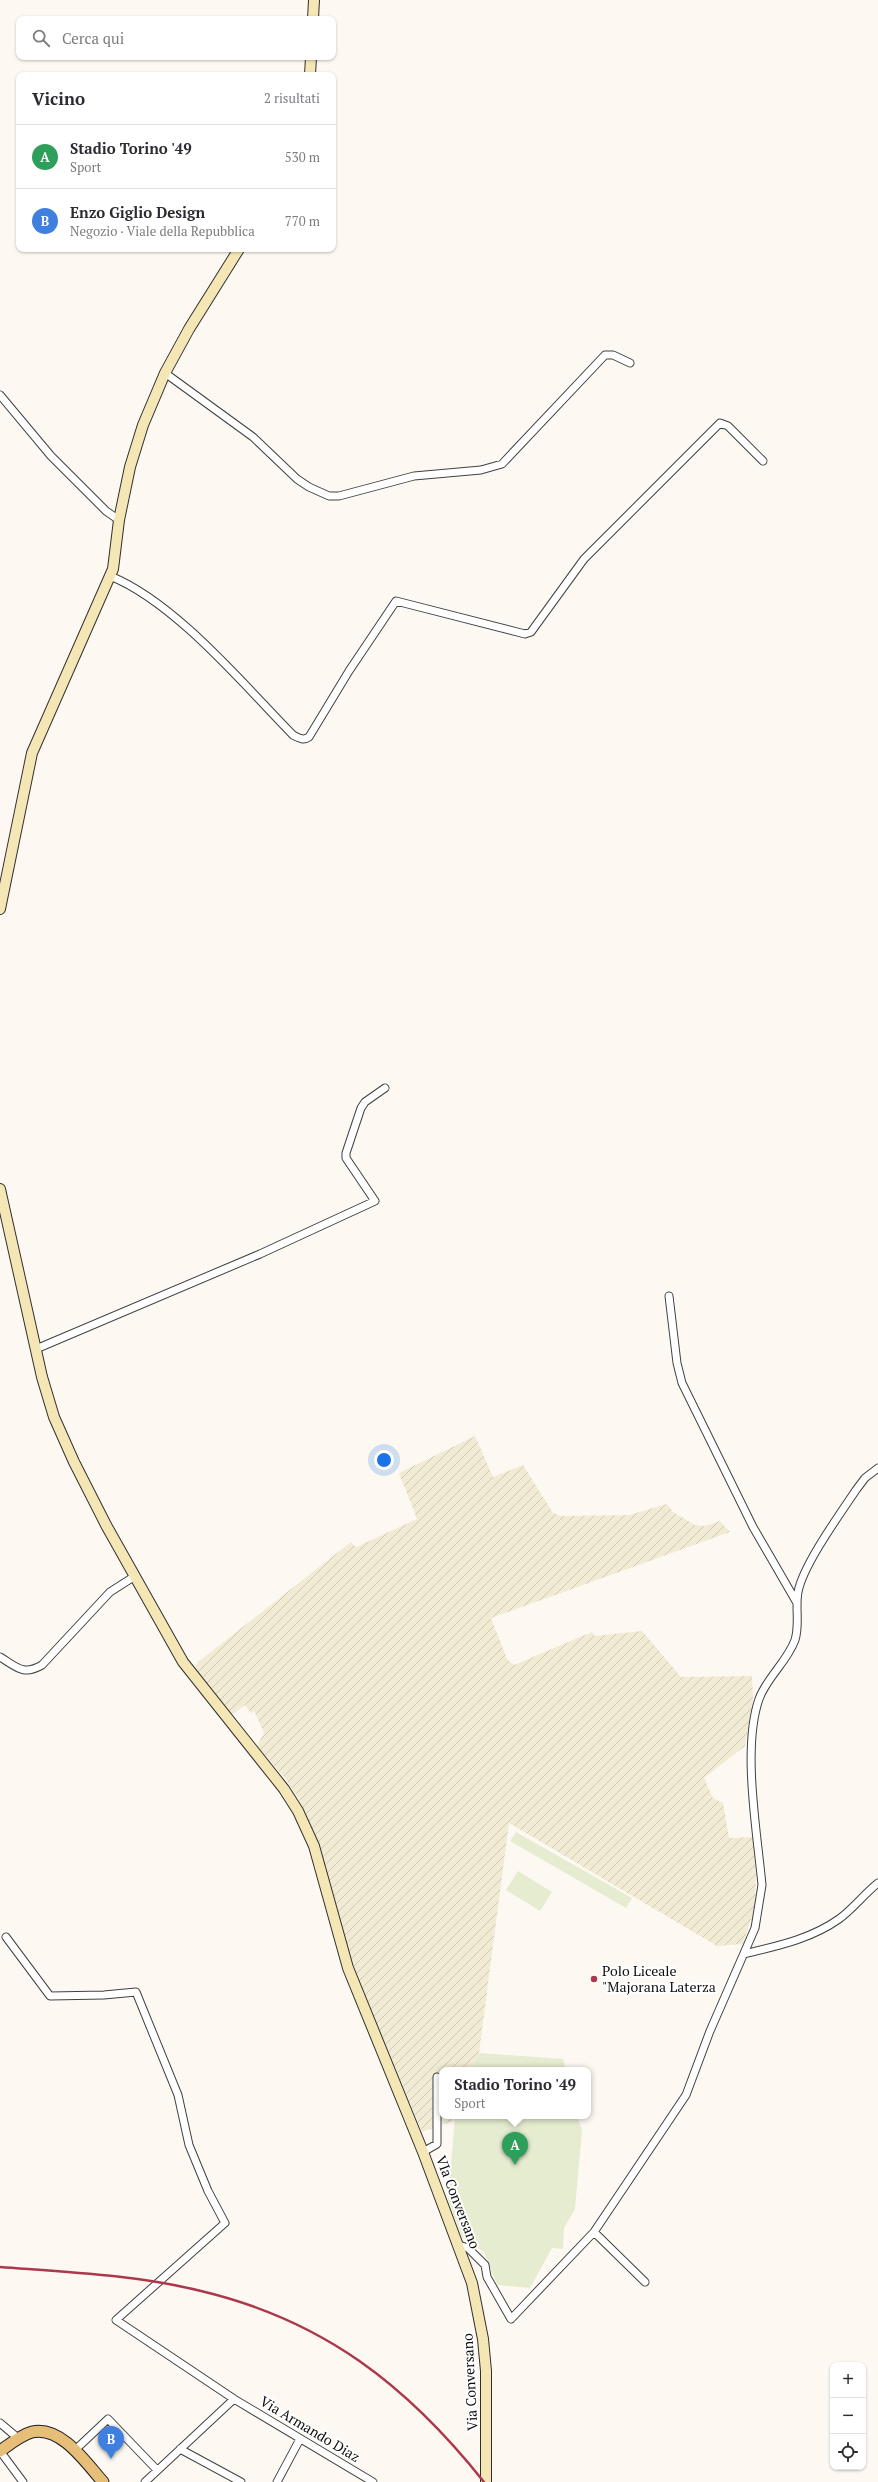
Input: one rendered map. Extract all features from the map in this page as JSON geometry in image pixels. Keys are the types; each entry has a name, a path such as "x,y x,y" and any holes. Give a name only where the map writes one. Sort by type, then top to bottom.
{"main road":[{"path":"313,16 314,0"},
{"path":"310,72 311,60"},
{"path":"0,909 32,753 110,576 119,520 130,467 143,425 165,373 193,322 237,252"},
{"name":"VIa Conversano","path":"0,1188 36,1350 54,1417 90,1495 183,1662 284,1789 298,1811 314,1846 348,1968 416,2133 472,2283"},
{"name":"Via Conversano","path":"472,2283 484,2339 486,2482"},
{"path":"0,2451 18,2438 33,2432 54,2434 74,2450 103,2482"}],"street":[{"path":"165,373 253,437 309,487 323,494 339,496 414,476 481,470 502,464 605,355 613,355 630,363"},
{"path":"0,395 51,456 106,511 119,520"},
{"path":"110,576 127,582 151,598 212,652 293,735 300,739 306,739 309,737 349,671 396,601 525,634 531,632 584,559 720,423 728,426 763,461"},
{"path":"36,1350 260,1254 375,1201 349,1165 346,1153 361,1108 365,1102 385,1088"},
{"path":"669,1296 676,1363 682,1383 753,1527 797,1603"},
{"path":"459,2245 468,2248 485,2265 487,2277 511,2319 594,2232 686,2095 736,1968 744,1954 754,1928 762,1885 751,1734 763,1691 793,1644 801,1580 856,1490 865,1478 878,1468"},
{"path":"0,1657 24,1671 32,1671 42,1665 110,1592 135,1576"},
{"path":"744,1954 797,1940 816,1933 840,1919 878,1883"},
{"name":"Via Armando Diaz","path":"6,1937 50,1996 104,1995 136,1992 178,2095 188,2144 208,2191 225,2223 116,2320 234,2399 370,2481"},
{"path":"423,2152 437,2144 437,2077"},
{"path":"594,2232 645,2282"},
{"path":"145,2482 234,2399"},
{"path":"74,2450 108,2419 157,2470"},
{"path":"0,2422 18,2438"},
{"path":"276,2482 300,2439"},
{"path":"180,2449 241,2482"},
{"path":"0,2451 23,2482"}],"shaded area":[{"path":"475,1436 493,1477 523,1465 553,1513 562,1516 629,1515 667,1504 673,1512 695,1525 705,1526 720,1521 730,1532 491,1618 507,1659 514,1665 592,1632 595,1636 642,1631 681,1677 752,1676 753,1699 745,1746 704,1778 713,1798 723,1803 729,1838 753,1837 756,1876 755,1907 743,1944 717,1946 509,1823 479,2053 473,2067 439,2067 439,2119 454,2119 453,2121 422,2132 354,1968 317,1840 300,1801 285,1778 257,1746 264,1733 254,1711 251,1713 245,1705 232,1715 195,1668 198,1662 351,1542 356,1547 417,1519 399,1473"}],"green space":[{"path":"516,1832 632,1898 626,1908 510,1841"},
{"path":"518,1871 552,1892 540,1911 506,1890"},
{"path":"479,2053 563,2059 565,2067 473,2067"},
{"path":"455,2119 578,2119 582,2130 575,2209 564,2228 563,2249 552,2248 530,2288 497,2285 484,2252 462,2237 448,2200"}],"railway":[{"path":"0,2267 101,2275 152,2281 201,2291 245,2304 286,2319 324,2339 359,2361 393,2387 424,2415 455,2447 484,2482"}],"place":[{"name":"Polo Liceale \"Majorana Laterza","path":"594,1979"},
{"name":"Stadio Torino '49","path":"515,2165"},
{"name":"Enzo Giglio Design","path":"111,2459"}]}
